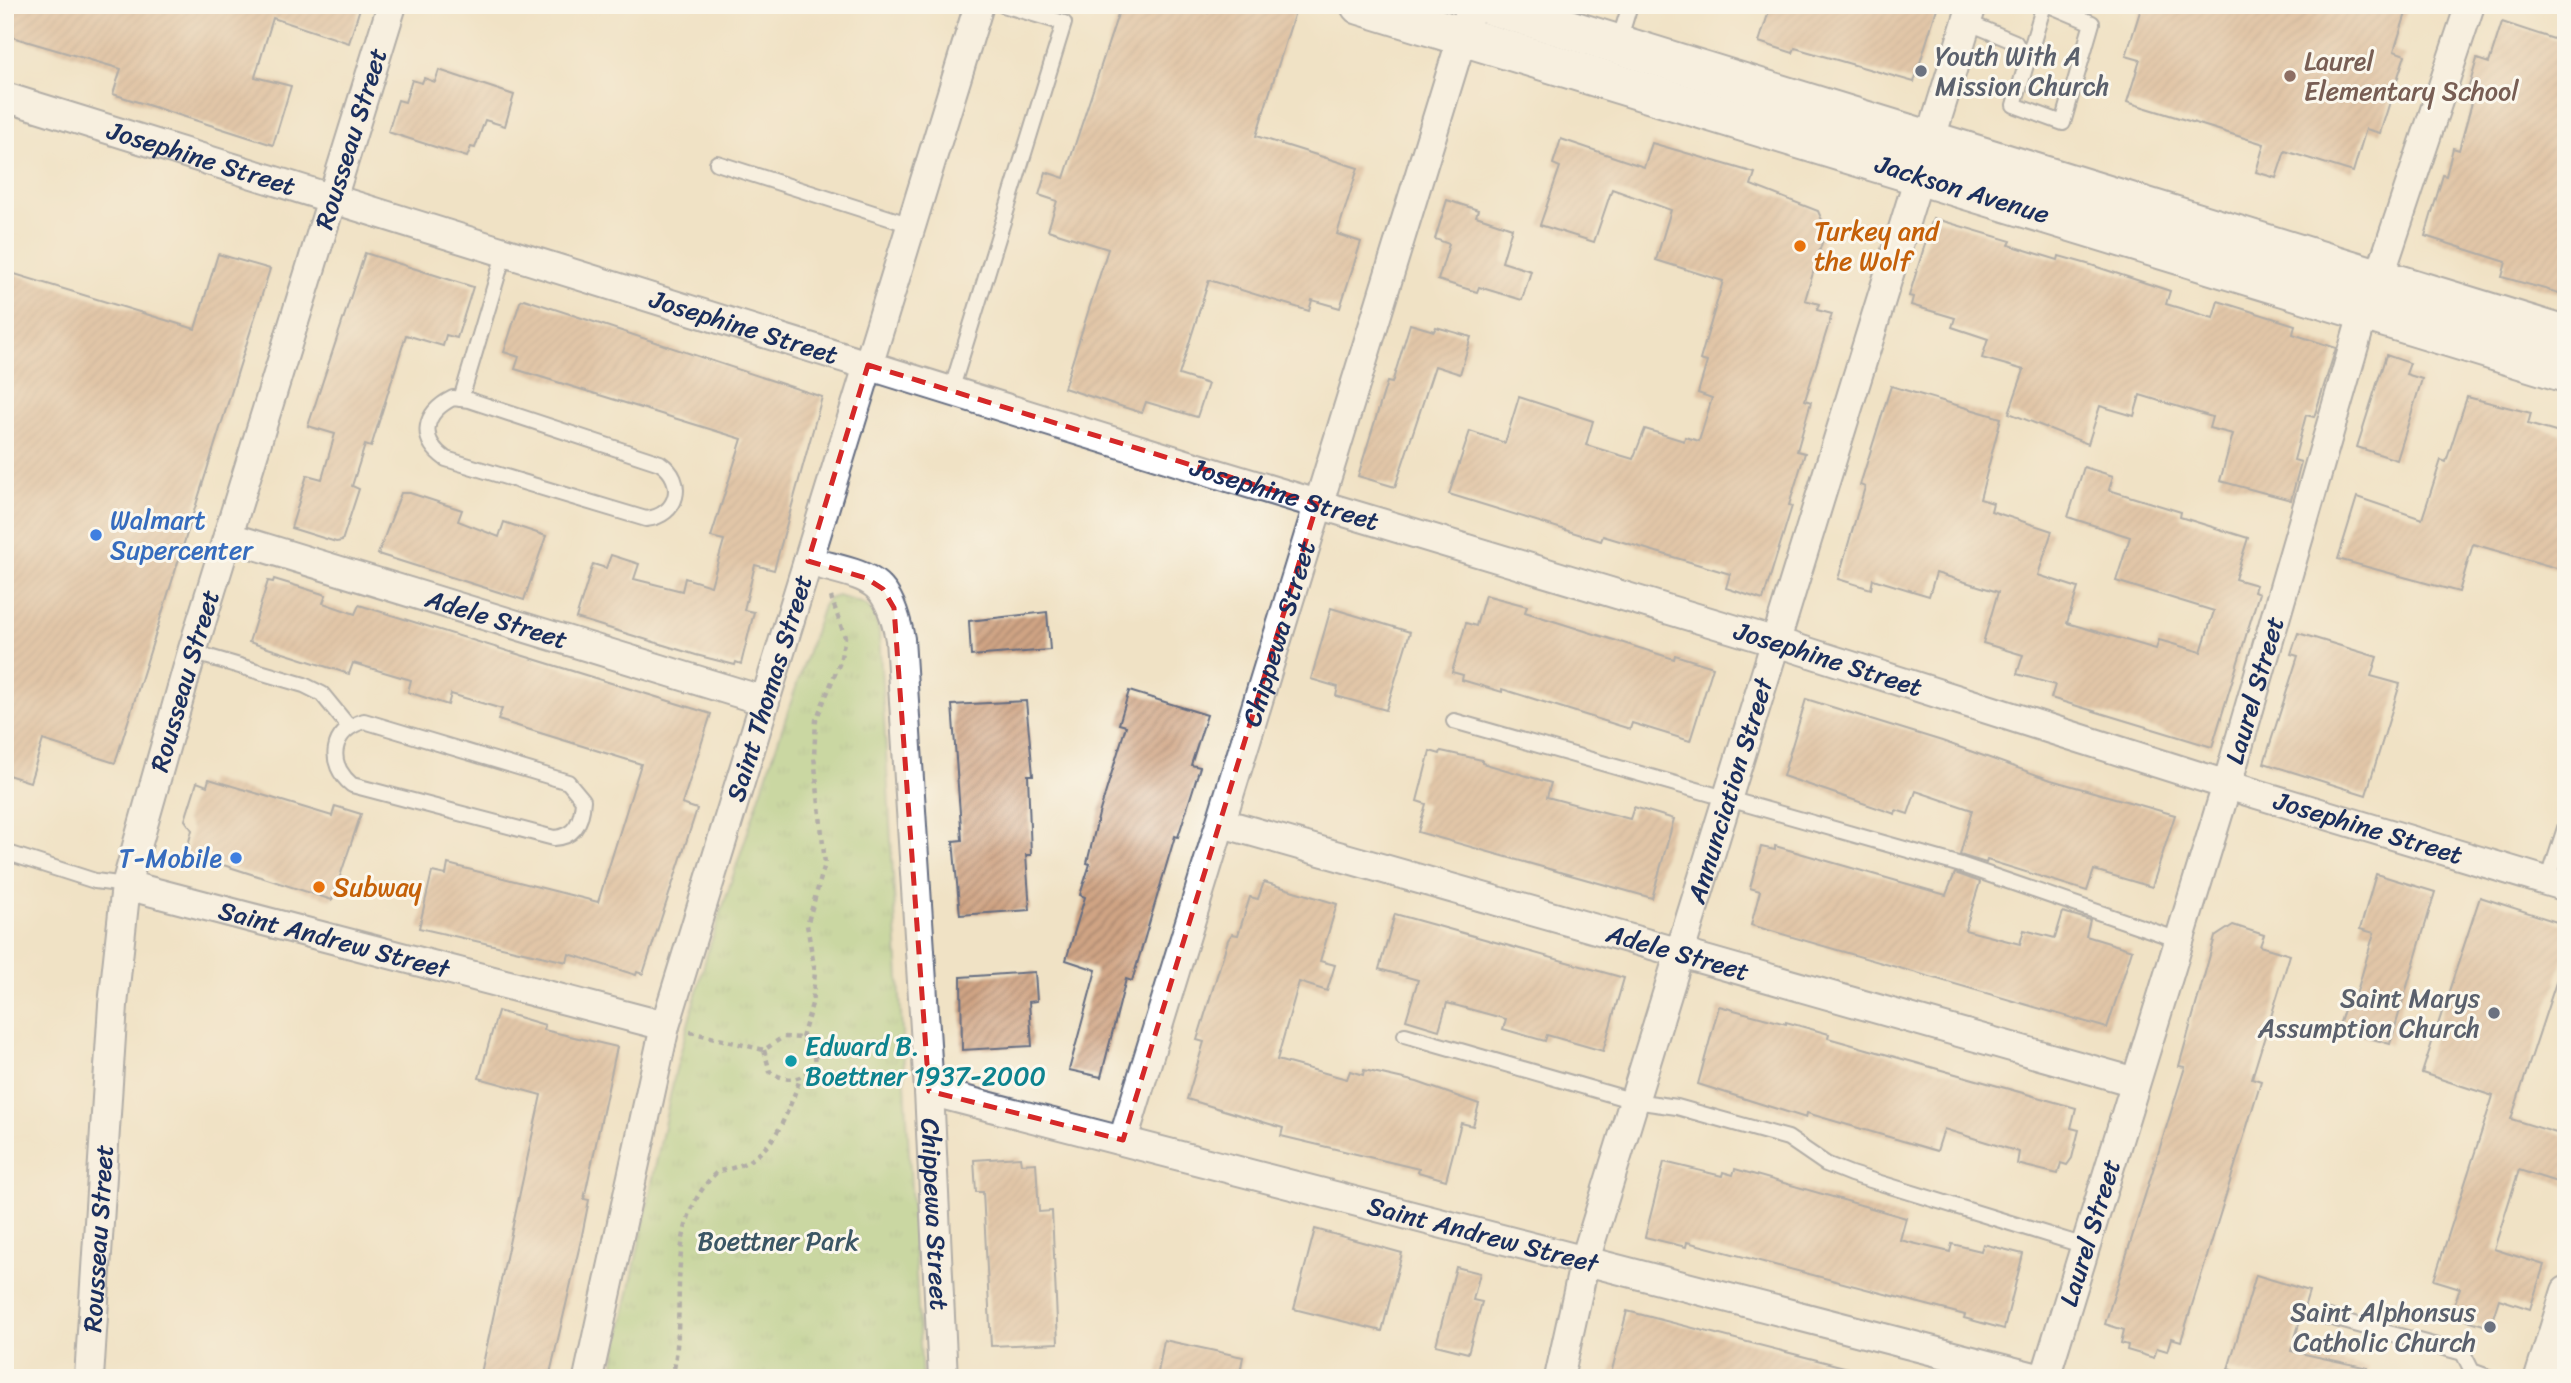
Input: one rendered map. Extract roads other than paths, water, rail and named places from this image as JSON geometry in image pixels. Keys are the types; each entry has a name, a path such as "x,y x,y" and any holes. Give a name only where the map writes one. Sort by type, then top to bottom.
{"street":[{"name":"Rousseau Street","path":"89,1378 113,1005 126,885 192,652 392,5"},
{"name":"Saint Thomas Street","path":"588,1378 665,1026 979,5"},
{"name":"Jackson Avenue","path":"1360,5 1467,21 1919,176 2372,295 2566,336"},
{"name":"Jackson Avenue","path":"1490,5 1930,140 2372,295 2566,373"},
{"name":"Laurel Street","path":"2045,1378 2227,785 2372,295 2470,5"},
{"name":"Annunciation Street","path":"1559,1378 1585,1260 1970,14"},
{"name":"Chippewa Street","path":"1123,1140 1467,21"},
{"name":"Josephine Street","path":"5,97 1317,504 1776,642 2227,785 2557,884"},
{"name":"Adele Street","path":"229,537 765,701"},
{"name":"Chippewa Street","path":"808,561 866,578 883,589 894,608 900,639 929,1091 943,1378"},
{"name":"Adele Street","path":"1222,823 2135,1082"},
{"name":"Saint Andrew Street","path":"126,885 665,1026"},
{"name":"Saint Andrew Street","path":"929,1091 2038,1378"},
{"path":"2539,1378 2566,1291"}],"lane":[{"path":"951,391 1064,23 1003,5"},
{"path":"1618,44 1630,5"},
{"path":"2044,5 2014,105 2063,123 2092,23 2049,5"},
{"path":"1970,14 2015,42 2027,63"},
{"path":"717,163 911,225"},
{"path":"461,399 505,251"},
{"path":"453,398 461,399 660,463 670,470 677,480 675,497 668,509 656,518 646,519 446,459 428,440 426,428 431,415 440,404 453,398"},
{"path":"192,652 304,685 322,694 349,727"},
{"path":"373,721 568,782 583,800 582,817 576,829 564,838 554,838 352,785 340,775 334,762 341,737 349,727 373,721"},
{"path":"1454,721 1961,865 2179,940"},
{"path":"2557,884 2566,825"},
{"name":"Saint Andrew Street","path":"5,852 95,881 126,885"},
{"path":"1405,1035 1634,1101 1677,1107 1788,1138 1826,1164 1850,1174 2085,1246"},
{"path":"2325,1315 2463,1353 2472,1371 2491,1378"}],"place":[{"name":"Youth With A Mission Church","path":"1921,71"},
{"name":"Laurel Elementary School","path":"2290,76"},
{"name":"Turkey and the Wolf","path":"1800,246"},
{"name":"Walmart Supercenter","path":"96,535"},
{"name":"T-Mobile","path":"236,858"},
{"name":"Subway","path":"319,887"},
{"name":"Saint Marys Assumption Church","path":"2494,1013"},
{"name":"Edward B. Boettner 1937-2000","path":"791,1061"},
{"name":"Saint Alphonsus Catholic Church","path":"2490,1327"}],"park label":[{"name":"Boettner Park","path":"778,1241"}]}
